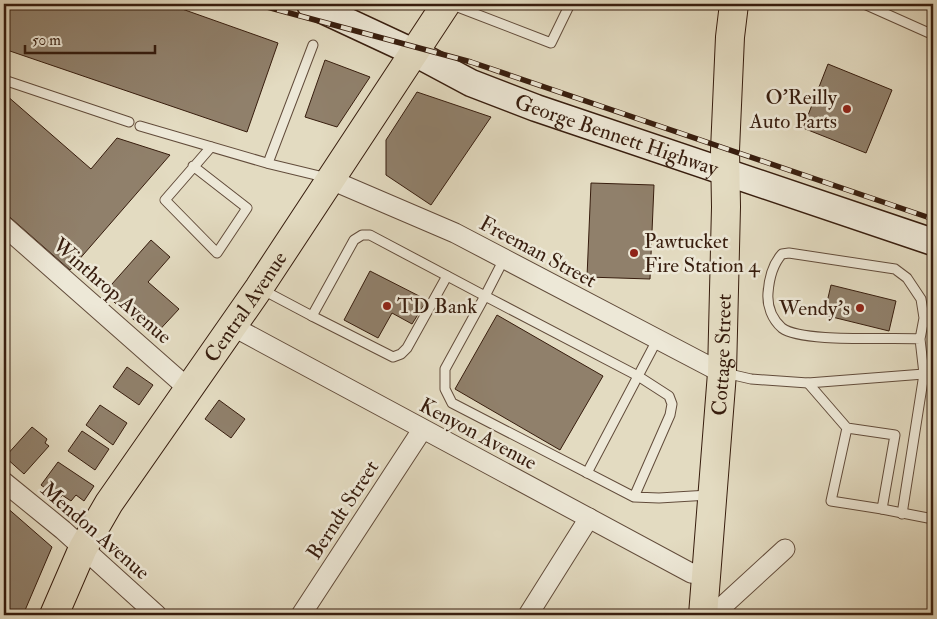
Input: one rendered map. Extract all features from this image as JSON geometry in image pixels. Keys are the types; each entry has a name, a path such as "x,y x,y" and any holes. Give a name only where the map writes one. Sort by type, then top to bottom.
{"main road":[{"name":"George Bennett Highway","path":"310,4 412,52 472,83 536,108 933,242"},
{"name":"Central Avenue","path":"54,615 83,548 109,503 190,390 259,288 412,52 448,4"},
{"name":"Cottage Street","path":"704,615 722,372 726,207 725,172 730,37 734,4"}],"street":[{"name":"Freeman Street","path":"329,179 455,233 722,372"},
{"name":"Winthrop Avenue","path":"4,226 190,390"},
{"name":"Kenyon Avenue","path":"232,326 422,430 692,573 706,575"},
{"name":"Berndt Street","path":"301,615 422,430"},
{"name":"Mendon Avenue","path":"4,483 83,548 157,615"},
{"path":"528,615 589,518"},
{"path":"713,615 784,549"}],"lane":[{"path":"448,4 552,43 570,4"},
{"path":"864,4 929,33"},
{"path":"268,164 313,45"},
{"path":"4,80 129,122"},
{"path":"140,126 268,164 329,179"},
{"path":"193,166 247,208 217,253 165,200 193,166 212,147"},
{"path":"312,316 354,240 362,235 370,235 638,376 669,396 672,404 670,415 634,497"},
{"path":"902,514 924,374 920,339 924,318 921,299 907,278 895,269 789,252 782,254 773,269 769,279 768,301 774,318 788,331 840,339 894,337 920,339"},
{"path":"504,259 445,369 445,389 452,403 634,497 659,498 712,495"},
{"path":"259,288 393,358 407,348 447,276"},
{"path":"587,473 658,340"},
{"path":"722,372 750,378 808,383 924,374"},
{"path":"808,383 846,428 896,435 882,509"},
{"path":"846,428 831,500 933,519"}],"building":[{"path":"4,4 168,4 278,43 247,132 4,49"},
{"path":"325,60 370,77 337,127 305,117"},
{"name":"O'Reilly Auto Parts","path":"828,64 892,90 866,153 803,128"},
{"path":"417,92 491,117 431,205 386,175 386,140"},
{"path":"6,95 91,169 117,138 170,155 70,270 4,212 4,97"},
{"path":"591,183 654,185 650,279 587,277"},
{"path":"151,240 170,257 148,282 179,309 153,337 104,293"},
{"name":"TD Bank","path":"370,271 427,300 412,324 392,313 378,338 344,320"},
{"name":"Wendy's","path":"831,285 896,301 889,331 824,315"},
{"path":"497,315 603,376 560,450 455,389"},
{"path":"127,367 153,385 139,405 113,387"},
{"path":"219,400 245,419 231,438 205,419"},
{"path":"100,405 127,423 113,445 86,425"},
{"path":"32,427 47,439 45,443 49,446 24,474 5,457"},
{"path":"82,431 109,449 95,470 68,451"},
{"path":"58,462 94,486 84,501 76,495 71,501 62,495 60,499 41,485"},
{"path":"5,506 52,547 23,615 4,615"}],"railway":[{"path":"256,4 471,62 933,219"}],"place":[{"name":"O'Reilly Auto Parts","path":"847,109"},
{"name":"Pawtucket Fire Station 4","path":"634,253"},
{"name":"TD Bank","path":"387,306"},
{"name":"Wendy's","path":"860,308"}]}
